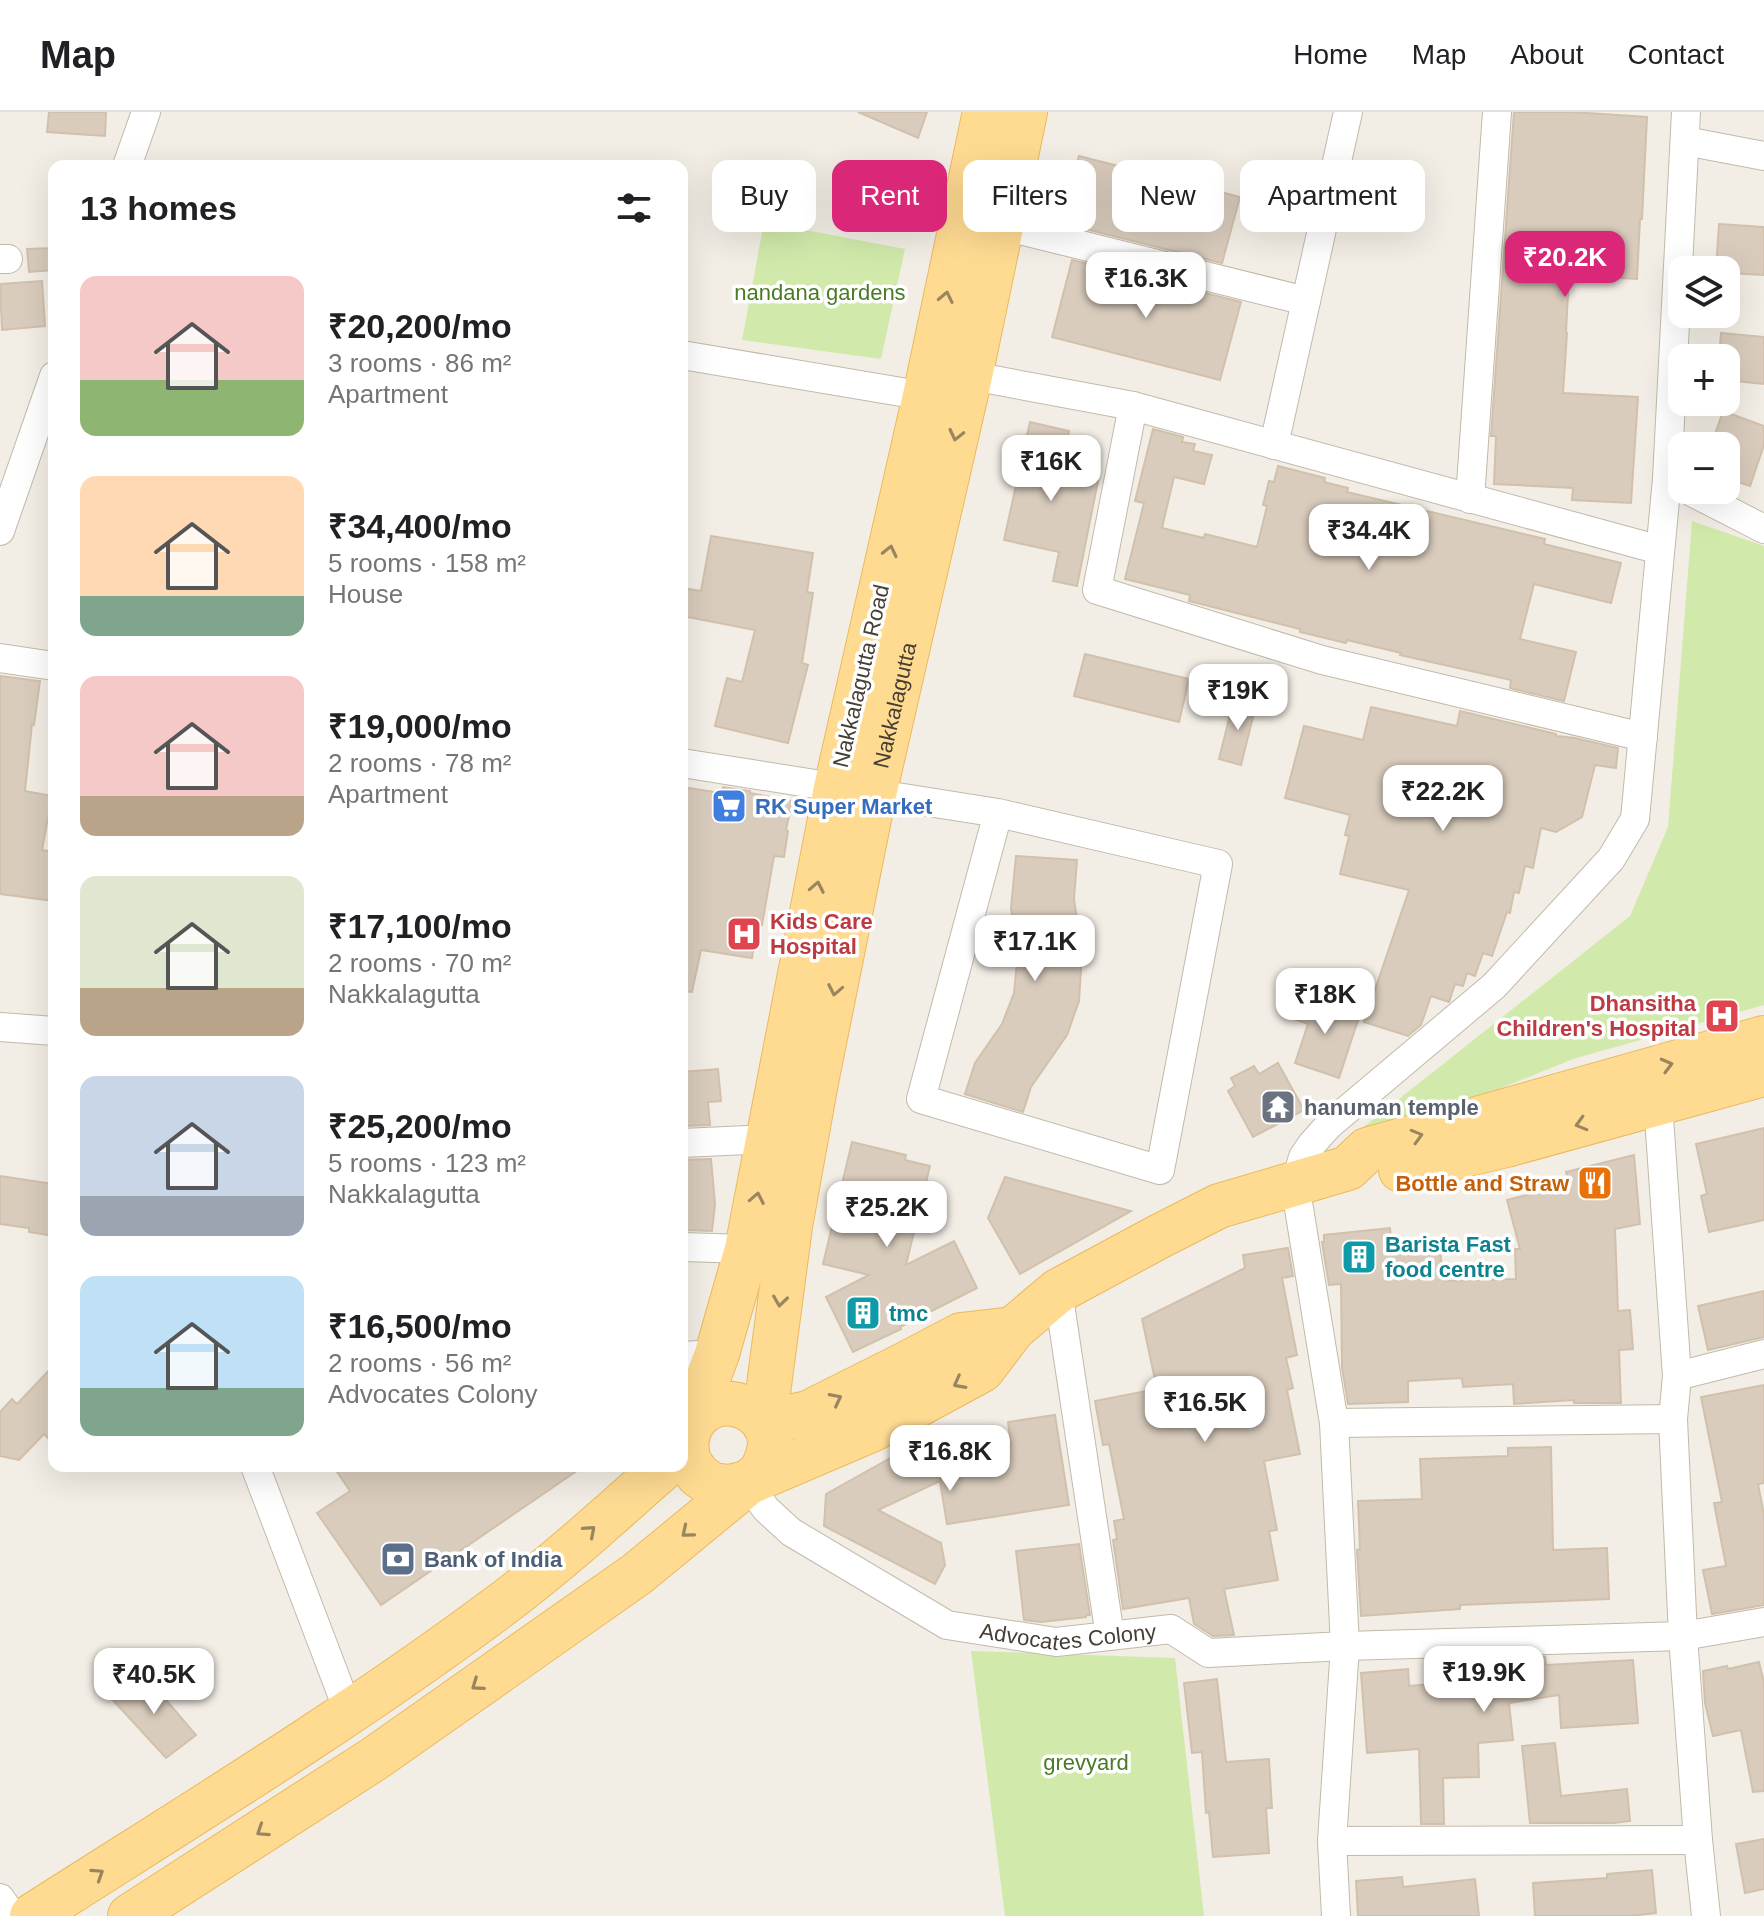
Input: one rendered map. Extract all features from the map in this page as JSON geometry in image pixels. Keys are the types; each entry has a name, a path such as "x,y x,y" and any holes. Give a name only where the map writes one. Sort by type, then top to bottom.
{"main road":[{"path":"942,380 985,112"},
{"name":"Nakkalagutta","path":"1014,160 1025,112"},
{"name":"Nakkalagutta","path":"764,1423 790,1226 816,1082 855,791 942,380 997,232"},
{"name":"Nakkalagutta Road","path":"688,1421 699,1355 747,1249 768,1139 855,791"},
{"path":"688,1460 698,1475 712,1485 730,1487 747,1483 873,1429 982,1370 1013,1329 1058,1291 1219,1206 1348,1168 1367,1150 1764,1038"},
{"path":"1348,1168 1378,1175 1506,1145 1764,1074"},
{"path":"764,1423 808,1413 961,1335 1013,1329"},
{"path":"130,1916 374,1759 637,1574 761,1472 769,1457 770,1439 764,1423 752,1410 735,1404 718,1405 702,1412 688,1430"},
{"path":"32,1916 349,1713 495,1610 658,1472"}],"street":[{"path":"129,160 146,112"},
{"path":"1274,445 1348,112"},
{"path":"1470,499 1497,112"},
{"path":"1680,432 1686,112"},
{"path":"1685,141 1764,156"},
{"path":"1028,232 1306,301"},
{"path":"688,356 942,380 1133,406 1660,550"},
{"path":"0,531 48,393"},
{"path":"1133,406 1097,590 1322,660 1643,737"},
{"path":"1336,1916 1332,1841 1345,1646 1334,1423 1295,1184 1303,1157 1329,1125 1494,986 1611,859 1635,819 1660,550 1673,504"},
{"path":"1716,504 1764,529"},
{"path":"0,658 48,665"},
{"path":"688,764 998,813 1218,864 1160,1170 921,1099 998,813"},
{"path":"0,1027 48,1031"},
{"path":"1658,1103 1677,1376 1673,1419 1683,1636 1706,1916"},
{"path":"688,1143 768,1139"},
{"path":"688,1247 747,1249"},
{"path":"1058,1291 1110,1636"},
{"path":"1677,1376 1764,1354"},
{"path":"1334,1423 1673,1419"},
{"path":"257,1472 349,1713"},
{"name":"Advocates Colony","path":"747,1483 766,1509 791,1532 947,1625 1056,1642 1171,1629 1208,1653 1683,1636 1764,1622"},
{"path":"1332,1841 1698,1840"},
{"path":"0,1898 13,1916"}],"green space":[{"name":"nandana gardens","path":"762,232 816,232 905,249 881,359 742,340"},
{"path":"1692,521 1764,546 1764,1005 1573,1059 1361,1145 1356,1133 1630,916 1668,827"},
{"name":"grevyard","path":"971,1651 1175,1658 1204,1916 1005,1916"}],"building":[{"path":"49,112 106,112 105,136 47,132"},
{"path":"858,112 927,112 918,138"},
{"path":"1514,112 1647,117 1637,279 1569,275 1563,393 1638,397 1631,503 1572,500 1573,488 1494,484 1496,436 1491,436"},
{"path":"1096,160 1112,164 1112,232 1224,232 1224,193 1240,197 1222,263 1096,232"},
{"path":"1719,224 1764,227 1764,275 1740,274 1740,256 1717,256"},
{"path":"48,248 48,270 29,272 27,249"},
{"path":"1072,260 1241,302 1220,380 1052,337"},
{"path":"42,281 45,326 2,330 0,284"},
{"path":"1721,333 1764,337 1764,384 1740,381 1740,344 1720,344"},
{"path":"1721,416 1737,416 1764,426 1764,445 1750,486 1740,483 1740,432 1716,432"},
{"path":"1030,422 1069,431 1059,474 1098,481 1077,586 1053,581 1059,552 1004,540"},
{"path":"1153,429 1183,437 1182,442 1195,444 1193,451 1212,455 1204,484 1174,477 1162,528 1204,538 1205,534 1257,547 1267,506 1263,505 1269,481 1274,482 1278,466 1325,478 1324,482 1348,488 1347,492 1545,539 1544,544 1621,563 1611,603 1534,584 1520,639 1576,652 1564,701 1510,688 1511,680 1347,640 1346,643 1300,632 1300,629 1189,601 1190,595 1125,579 1144,503 1135,501"},
{"path":"711,536 813,553 807,592 813,593 802,663 808,665 788,743 715,726 727,678 742,682 755,630 688,617 688,589 701,591"},
{"path":"1085,654 1189,679 1179,722 1074,696"},
{"path":"0,676 40,681 25,791 48,795 48,818 42,850 48,851 48,900 0,894"},
{"path":"1234,699 1256,705 1241,765 1219,759"},
{"path":"1371,707 1457,726 1460,711 1556,736 1618,748 1616,768 1595,765 1582,817 1556,832 1541,828 1533,868 1525,866 1519,893 1514,892 1510,913 1507,912 1492,956 1483,953 1475,976 1467,973 1463,986 1455,984 1449,1002 1431,996 1421,1025 1408,1036 1364,1022 1409,890 1340,874 1349,836 1345,835 1350,815 1285,798 1304,726 1363,740"},
{"path":"723,787 792,801 784,857 774,856 762,925 757,924 752,958 701,950 692,992 688,992 688,788 721,793"},
{"path":"1016,856 1077,860 1074,899 1082,953 1079,1001 1067,1035 1031,1087 1023,1112 965,1094 975,1063 1002,1024 1014,993 1018,951 1011,908"},
{"path":"1302,995 1360,1014 1339,1078 1295,1063 1308,1024 1294,1019"},
{"path":"1278,1063 1304,1110 1253,1137 1228,1091 1235,1086 1231,1078 1254,1066 1259,1074"},
{"path":"718,1069 721,1101 708,1102 710,1125 688,1126 688,1072"},
{"path":"1764,1128 1764,1220 1709,1232 1701,1196 1707,1194 1696,1144"},
{"path":"852,1142 906,1155 905,1160 930,1166 906,1265 954,1241 977,1288 853,1352 826,1297 869,1275 823,1264"},
{"path":"1634,1155 1640,1224 1615,1229 1618,1311 1630,1310 1633,1349 1619,1350 1621,1403 1574,1403 1574,1400 1514,1404 1513,1384 1463,1387 1462,1378 1408,1381 1408,1402 1348,1404 1342,1368 1341,1284 1329,1285 1322,1242 1324,1235 1390,1228 1392,1251 1439,1244 1444,1281 1516,1279 1515,1249 1520,1249 1507,1200 1570,1184 1566,1172"},
{"path":"711,1159 715,1204 712,1231 688,1230 688,1160"},
{"path":"0,1176 48,1183 48,1235 29,1232 29,1228 0,1224"},
{"path":"1005,1177 1131,1211 1020,1274 988,1218"},
{"path":"1288,1248 1293,1276 1282,1278 1297,1355 1286,1358 1293,1388 1287,1390 1300,1454 1264,1461 1277,1530 1269,1531 1278,1580 1224,1589 1234,1635 1213,1636 1194,1624 1189,1598 1123,1609 1113,1540 1117,1539 1114,1521 1124,1519 1109,1444 1103,1445 1095,1401 1157,1389 1142,1319 1245,1268 1243,1255"},
{"path":"1764,1291 1764,1337 1708,1350 1698,1306"},
{"path":"48,1371 48,1438 44,1434 19,1460 0,1456 0,1412 12,1399 17,1404"},
{"path":"1764,1385 1764,1483 1758,1484 1764,1515 1764,1605 1712,1614 1703,1570 1726,1566 1714,1503 1722,1502 1701,1397"},
{"path":"1055,1415 1069,1505 947,1524 940,1481 878,1510 941,1543 945,1565 935,1584 824,1526 826,1494 919,1442 928,1459 1011,1446 1008,1422"},
{"path":"1551,1447 1553,1550 1607,1548 1609,1599 1460,1605 1460,1609 1361,1616 1358,1501 1422,1499 1420,1459 1508,1456 1508,1448"},
{"name":"Bank of India","path":"337,1472 575,1472 381,1605 317,1513 350,1491"},
{"path":"1079,1544 1090,1615 1041,1622 1024,1620 1016,1551"},
{"path":"1545,1657 1546,1665 1633,1660 1638,1723 1561,1728 1559,1695 1509,1703 1513,1740 1478,1743 1479,1777 1443,1778 1444,1824 1421,1824 1419,1749 1367,1753 1361,1673 1408,1669 1409,1686 1455,1682 1513,1676 1511,1662"},
{"path":"1759,1662 1764,1683 1764,1791 1753,1792 1741,1730 1713,1736 1705,1703 1703,1671"},
{"path":"144,1674 196,1735 166,1758 112,1699"},
{"path":"1217,1679 1226,1762 1269,1759 1272,1808 1266,1808 1269,1853 1213,1857 1202,1752 1192,1753 1184,1683"},
{"path":"1555,1743 1561,1796 1627,1789 1630,1821 1530,1823 1522,1746"},
{"path":"1764,1839 1764,1889 1745,1893 1736,1844"},
{"path":"1652,1870 1656,1913 1535,1916 1533,1883 1607,1878 1607,1874"},
{"path":"1402,1877 1403,1887 1475,1879 1479,1916 1358,1916 1356,1881"}],"place":[{"name":"RK Super Market","path":"729,806"},
{"name":"Kids Care Hospital","path":"744,934"},
{"name":"Dhansitha Children's Hospital","path":"1722,1016"},
{"name":"hanuman temple","path":"1278,1107"},
{"name":"Bottle and Straw","path":"1595,1183"},
{"name":"Barista Fast food centre","path":"1359,1257"},
{"name":"tmc","path":"863,1313"},
{"name":"Bank of India","path":"398,1559"}]}
